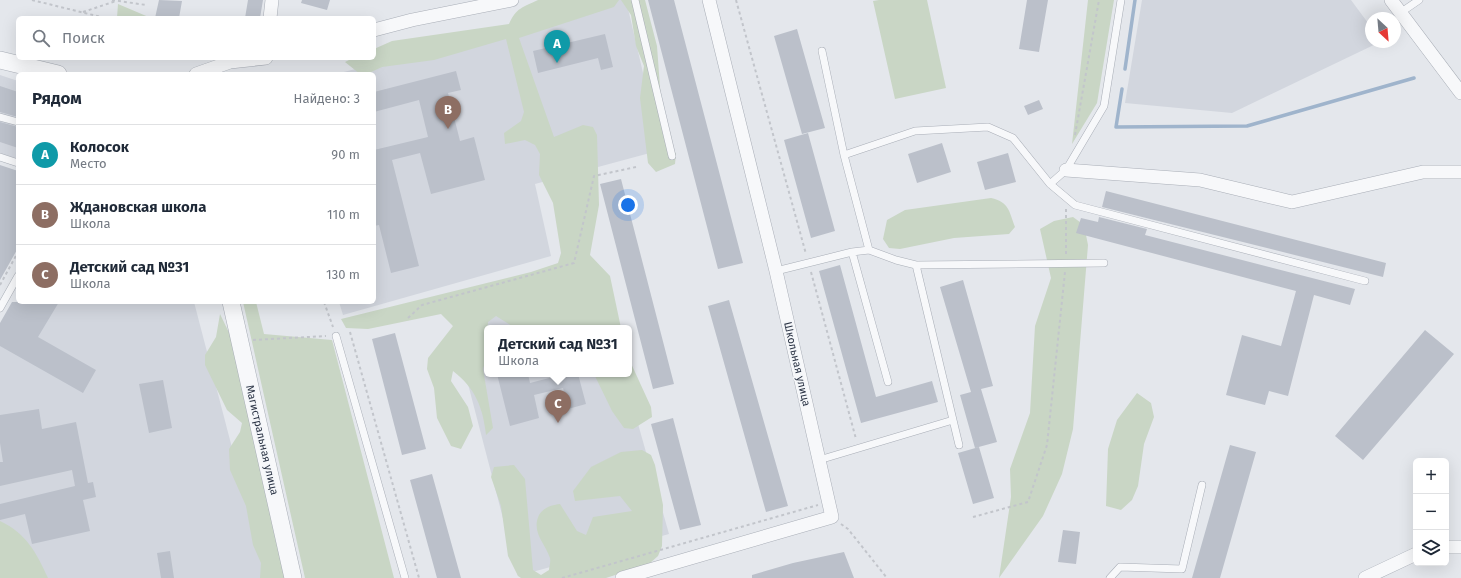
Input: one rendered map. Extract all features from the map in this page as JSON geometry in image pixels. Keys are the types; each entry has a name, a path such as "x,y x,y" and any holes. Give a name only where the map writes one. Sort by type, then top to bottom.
{"street":[{"path":"270,16 272,0"},
{"path":"376,29 412,20 512,0"},
{"name":"Школьная улица","path":"708,0 776,271 832,517"},
{"path":"1390,0 1399,12"},
{"path":"1401,14 1461,93"},
{"path":"0,60 50,72"},
{"path":"202,72 230,62 248,60"},
{"path":"1066,170 1200,180 1292,202 1422,172 1461,172"},
{"name":"Магистральная улица","path":"231,304 293,578"},
{"path":"622,578 832,517"},
{"path":"1449,547 1461,547"},
{"path":"1365,578 1413,555"}],"lane":[{"path":"635,0 672,156"},
{"path":"1050,184 1066,170 1104,106 1121,0"},
{"path":"1401,12 1419,0"},
{"path":"822,51 844,155 869,250"},
{"path":"0,117 16,121"},
{"path":"844,155 915,131 988,127 1013,138 1050,184 1075,205 1365,281"},
{"path":"0,157 16,162"},
{"path":"776,271 852,252 869,250 896,260 916,265 1104,263"},
{"path":"852,252 888,382"},
{"path":"916,265 959,446"},
{"path":"0,308 16,280"},
{"path":"336,336 405,578"},
{"path":"819,460 954,420"},
{"path":"1110,578 1120,567 1182,569 1202,485"}],"path":[{"path":"32,0 98,16"},
{"path":"112,0 146,5"},
{"path":"736,0 859,448"},
{"path":"1074,139 1099,0"},
{"path":"83,12 116,1"},
{"path":"408,318 422,305 574,263 594,176 636,167"},
{"path":"973,517 1028,502 1047,445 1066,263 1066,197"},
{"path":"0,285 16,256"},
{"path":"240,341 336,336 325,304"},
{"path":"350,332 420,578"},
{"path":"562,578 828,501"},
{"path":"832,517 848,529 887,578"}],"shaded area":[{"path":"610,0 626,0 661,150 535,184 551,256 343,315 340,304 376,304 376,72 344,72 500,32"},
{"path":"1142,0 1351,0 1365,19 1365,48 1367,48 1232,113 1125,103"},
{"path":"0,75 16,80 16,158 0,153"},
{"path":"16,303 195,304 266,578 32,578 0,541 0,331"},
{"path":"449,311 582,325 484,325 484,377 625,377 669,534 518,576"}],"green space":[{"path":"538,0 619,0 614,7 519,38 554,137 583,125 593,127 597,135 599,205 590,255 610,276 620,325 510,325 496,316 488,322 488,325 484,325 483,369 493,428 486,435 483,416 477,399 461,377 453,371 451,381 468,407 473,426 461,449 451,446 437,418 434,388 427,369 428,358 453,326 441,314 368,329 346,328 341,319 531,272 558,263 561,253 553,203 539,175 540,154 535,145 525,140 505,144 504,133 521,121 524,112 506,39 434,60 382,67 371,72 358,72 345,62 349,60 376,60 376,48 392,41 509,24 514,14 524,6"},
{"path":"621,0 645,0 657,46 663,128 665,138 676,154 675,164 656,172 648,163 640,98 644,66 636,46 631,15"},
{"path":"927,0 946,88 895,99 873,1"},
{"path":"1088,0 1114,0 1097,103 1072,144"},
{"path":"118,4 146,16 117,16"},
{"path":"991,198 1002,202 1010,212 1015,227 1009,234 954,238 900,249 889,248 883,239 887,220 905,210"},
{"path":"1073,217 1084,225 1088,245 1073,429 1062,474 1043,516 999,578 1011,497 1010,469 1030,413 1035,326 1051,278 1040,229 1054,221"},
{"path":"243,304 256,304 264,334 332,340 394,578 305,578"},
{"path":"220,314 236,347 287,578 260,578 261,563 253,545 246,506 230,470 229,449 240,432 242,423 227,410 205,365 205,355 216,337"},
{"path":"632,366 651,407 652,417 633,429 624,428 612,411 595,377 632,377"},
{"path":"1137,393 1151,403 1154,417 1144,444 1138,486 1132,500 1121,510 1106,506 1108,449 1117,420"},
{"path":"642,450 651,455 655,465 663,505 662,546 658,556 649,564 606,578 521,578 518,576 508,556 501,506 491,477 494,467 514,465 525,479 533,570 541,575 549,570 550,558 537,527 537,521 541,512 548,507 560,504 577,531 586,535 593,517 632,511 620,496 575,501 573,491 591,467 621,452"},
{"path":"0,521 17,532 30,545 48,578 0,578"}],"building":[{"path":"159,0 182,1 179,16 155,16"},
{"path":"248,0 263,0 260,16 245,16"},
{"path":"302,0 330,0 327,10 301,3"},
{"path":"648,0 674,0 743,263 718,269"},
{"path":"1027,0 1048,0 1039,52 1019,49"},
{"path":"797,29 825,128 802,134 774,36"},
{"path":"605,34 613,67 601,70 598,58 538,73 533,51"},
{"path":"456,71 461,90 448,93 460,141 474,137 485,180 431,194 420,153 392,160 419,266 391,273 379,225 376,226 376,150 428,137 419,100 376,111 376,91"},
{"path":"0,86 16,91 16,116 0,112"},
{"path":"1039,100 1043,109 1028,115 1024,106"},
{"path":"0,122 16,126 16,147 0,142"},
{"path":"808,133 835,231 811,238 784,140"},
{"path":"942,143 951,172 917,183 908,154"},
{"path":"1008,153 1016,182 985,190 977,162"},
{"path":"0,165 16,170 16,252 0,280"},
{"path":"621,179 674,384 653,389 600,184"},
{"path":"1106,191 1386,263 1383,277 1102,207"},
{"path":"1099,217 1147,229 1145,235 1355,289 1350,305 1314,295 1288,396 1269,391 1265,405 1226,395 1242,335 1281,346 1296,291 1076,233 1081,218 1098,222"},
{"path":"840,265 876,397 932,381 938,402 861,423 819,271"},
{"path":"963,280 993,386 981,389 997,442 975,448 960,395 971,392 940,287"},
{"path":"729,300 788,506 766,512 708,306"},
{"path":"12,302 16,302 16,304 58,304 38,337 96,370 83,393 0,346 0,323"},
{"path":"1425,330 1454,354 1363,460 1335,436"},
{"path":"395,333 426,449 402,455 372,339"},
{"path":"498,377 529,377 530,383 553,377 579,377 586,404 568,409 563,388 534,395 539,418 510,426"},
{"path":"163,380 172,428 149,433 139,384"},
{"path":"39,409 42,429 76,422 88,483 93,482 96,497 83,500 90,531 32,544 25,514 0,520 0,504 75,486 72,470 0,486 0,462 3,462 0,443 0,415"},
{"path":"673,418 701,525 680,530 651,424"},
{"path":"1230,445 1256,452 1220,578 1192,578"},
{"path":"979,447 994,498 973,504 958,453"},
{"path":"432,474 461,578 437,578 410,480"},
{"path":"1063,530 1080,532 1076,564 1058,562"},
{"path":"170,551 174,578 161,578 157,553"},
{"path":"844,552 854,578 752,578 752,575 793,563"}],"waterway":[{"path":"1125,69 1135,0"},
{"path":"1122,89 1116,127 1247,126 1414,78"}],"place":[{"name":"Колосок","path":"557,63"},
{"name":"Ждановская школа","path":"448,129"},
{"name":"Детский сад №31","path":"558,423"}]}
